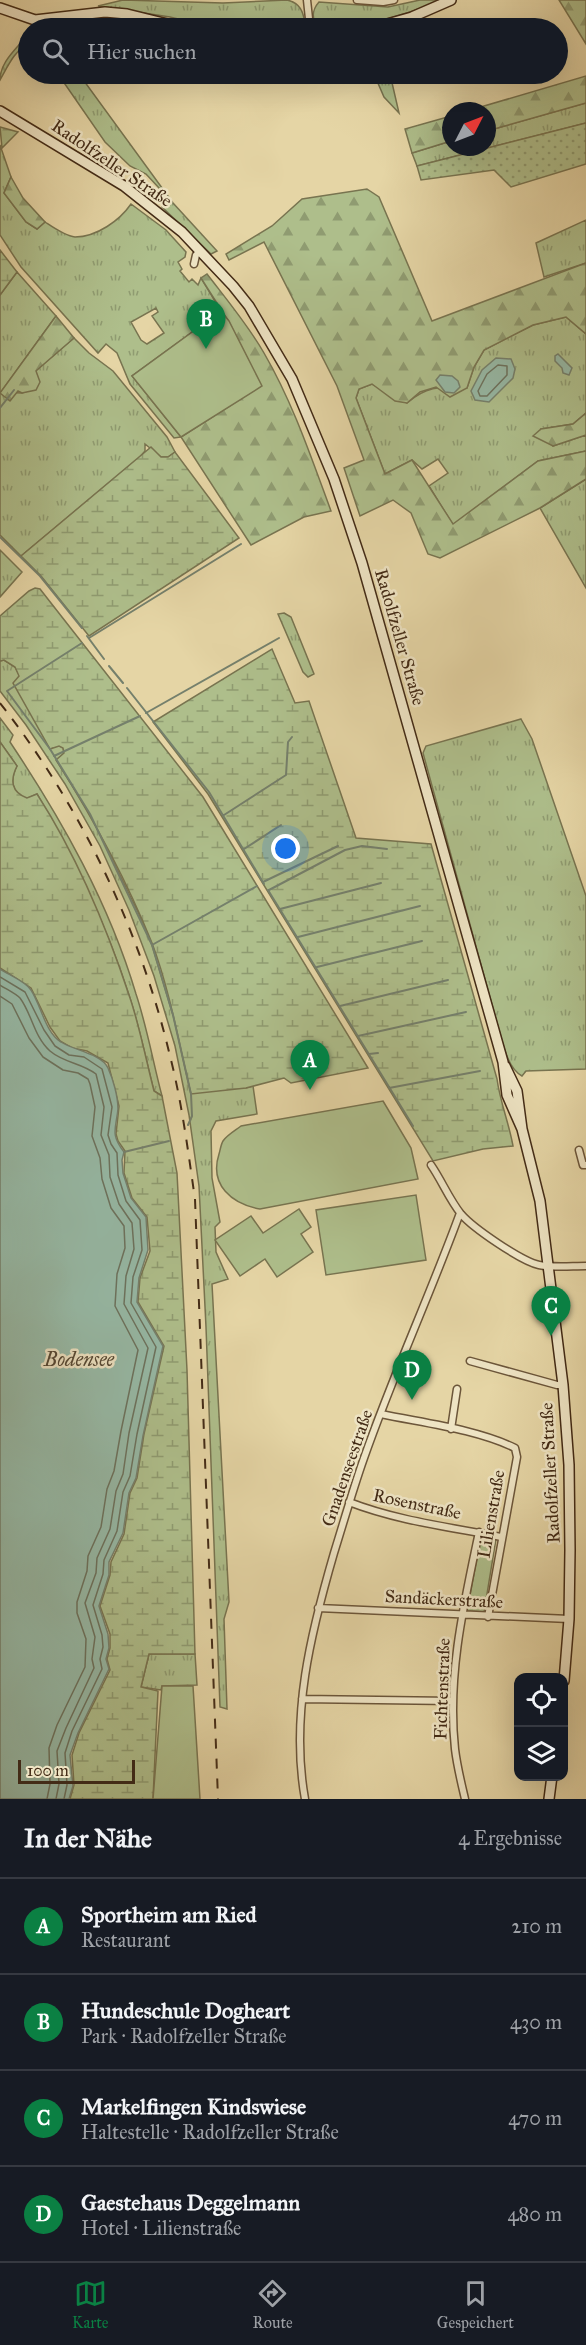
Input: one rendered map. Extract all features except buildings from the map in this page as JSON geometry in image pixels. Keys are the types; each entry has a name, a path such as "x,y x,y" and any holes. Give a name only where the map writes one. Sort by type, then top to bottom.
{"street":[{"path":"307,0 309,18"},
{"path":"357,0 394,0"},
{"path":"408,18 451,0"},
{"path":"0,8 29,18"},
{"path":"52,18 105,12 143,18"},
{"name":"Radolfzeller Straße","path":"0,111 124,186 166,218 201,251 249,306 274,347 292,379 334,479 373,602 503,1062 507,1095 522,1129 540,1201 563,1385 570,1493 569,1619 565,1673"},
{"path":"194,264 196,255 201,251"},
{"path":"579,1150 584,1165 586,1165"},
{"path":"431,1165 460,1213 474,1226 528,1261 549,1266 586,1266"},
{"name":"Gnadenseestraße","path":"305,1799 301,1756 302,1699 307,1653 318,1608 349,1502 460,1213"},
{"path":"470,1361 563,1385"},
{"path":"451,1429 457,1389"},
{"name":"Lilienstraße","path":"381,1414 504,1442 515,1448 517,1457 488,1617"},
{"name":"Rosenstraße","path":"349,1502 372,1511 415,1521 501,1537"},
{"name":"Rosenstraße","path":"461,1616 479,1532"},
{"name":"Sandäckerstraße","path":"318,1608 569,1619"},
{"name":"Fichtenstraße","path":"461,1616 453,1701 455,1751 465,1799"},
{"path":"302,1699 453,1701"},
{"path":"549,1799 551,1781"}],"green space":[{"path":"123,0 223,3 287,0 300,8 304,18 174,18 98,6"},
{"path":"420,0 441,0 388,18 314,18 319,2 388,7"},
{"path":"559,0 586,0 586,44"},
{"path":"18,46 18,51 0,80 2,68"},
{"path":"586,76 586,103 496,128 496,102 559,84 568,84 568,81"},
{"path":"65,84 86,84 173,203 217,251 211,254 162,207 164,198 159,188 146,174 130,166 105,142"},
{"path":"378,84 392,84 399,113 384,97"},
{"path":"586,103 586,123 496,146 496,128"},
{"path":"442,119 442,144 412,153 405,129"},
{"path":"586,123 586,164 511,187 494,170 421,180 417,166 456,156 496,156 496,146"},
{"path":"0,127 18,132 2,148"},
{"path":"442,144 442,156 456,156 417,166 412,153"},
{"path":"0,145 11,177 4,193 26,222 37,229 45,222 71,236 91,234 121,216 131,204 166,230 186,252 185,257 178,262 182,269 180,271 189,282 192,279 198,285 201,278 221,311 132,376 181,437 174,438 130,384 117,353 106,344 98,353 21,267 0,235","holes":["156,308 158,312 152,316 164,333 147,344 141,340 131,322"]},
{"path":"11,177 23,198 45,222 37,229 26,222 4,193"},
{"path":"367,189 379,197 432,321 586,263 586,334 566,317 533,325 484,350 474,367 467,388 450,397 436,387 420,392 407,403 395,401 372,384 359,389 356,398 385,474 412,460 453,524 538,461 586,451 586,479 540,508 440,558 428,554 411,513 393,500 360,516 344,468 364,460 337,386 264,242 229,260 226,254 272,226 302,199"},
{"path":"586,220 586,263 544,277 536,243"},
{"path":"0,250 17,272 0,295"},
{"path":"17,272 56,316 1,392 28,391 35,371 74,338 113,371 167,437 175,452 168,457 161,457 145,444 145,451 139,458 21,556 0,535 0,295"},
{"path":"207,274 251,332 284,391 331,511 304,517 251,545 181,437 261,386 229,322 201,278"},
{"path":"221,311 229,321 262,386 181,437 132,376"},
{"path":"56,316 74,338 36,371 40,382 36,390 22,393 18,391 10,401 0,393"},
{"path":"566,317 586,334 586,413 573,424 541,429 553,446 586,435 586,451 538,461 453,525 429,486 448,473 438,459 422,469 412,460 385,474 356,398 359,389 372,384 407,403 421,393 435,388 467,388 474,367 484,350 533,325"},
{"path":"586,413 586,435 553,446 533,436 541,429 573,424"},
{"path":"151,447 161,457 168,457 175,452 239,538 89,636 41,576 21,556"},
{"path":"586,479 586,588 540,508"},
{"path":"0,550 22,572 0,597"},
{"path":"35,588 40,589 203,797 368,1068 291,1083 284,1078 246,1088 191,1094 164,980 142,919 108,849 56,760 64,753 63,748 59,746 50,749 13,683 19,676 15,667 4,660 0,661 0,616"},
{"path":"284,613 291,617 314,674 308,677 303,672 278,614"},
{"path":"272,649 295,703 309,701 356,838 431,844 497,1079 513,1146 483,1149 433,1161 208,794 153,722"},
{"path":"4,660 15,667 59,746 63,747 64,753 57,761 90,814 138,912 152,945 173,1015 246,1088 253,1086 257,1114 216,1121 211,1131 212,1178 220,1222 215,1227 216,1252 228,1279 212,1284 229,1602 224,1619 227,1709 220,1707 199,1186 189,1115 175,1046 154,976 129,910 100,846 65,784 26,725 0,691 0,661"},
{"path":"0,718 13,735 10,742 66,832 112,927 140,1006 162,1096 154,1091 130,998 100,919 77,868 37,794 26,799 17,793 13,785 13,776 17,766 0,742"},
{"path":"521,719 532,739 586,896 586,1069 526,1071 522,1076 512,1066 503,1044 423,753 426,746"},
{"path":"0,742 17,766 13,776 15,789 27,798 37,794 78,867 101,919 134,1009 154,1091 162,1096 177,1173 187,1370 195,1654 149,1654 141,1687 158,1691 153,1799 70,1799 74,1785 72,1755 79,1733 110,1670 107,1659 110,1634 100,1606 110,1575 111,1562 124,1534 130,1493 137,1478 144,1434 164,1346 138,1302 140,1278 150,1251 147,1217 132,1198 124,1173 125,1151 116,1134 119,1106 108,1063 87,1051 72,1048 60,1041 50,1027 31,988 0,968"},
{"path":"383,1101 411,1148 418,1179 260,1209 232,1198 220,1184 217,1165 223,1141 241,1126"},
{"path":"416,1195 426,1260 326,1275 316,1210"},
{"path":"299,1209 311,1227 301,1234 313,1252 277,1277 265,1259 240,1276 215,1240 251,1216 263,1233"},
{"path":"481,1536 496,1539 484,1612 467,1611"},
{"path":"149,1654 195,1654 197,1685 162,1686 161,1690 141,1687"},
{"path":"162,1686 193,1686 200,1799 153,1799"}],"water":[{"path":"558,354 572,368 569,375 563,373 562,368 555,361 555,356"},
{"path":"496,358 511,359 515,369 513,378 489,402 475,400 471,391 482,370"},
{"path":"440,375 452,376 458,381 460,387 454,393 445,392 436,380"},
{"name":"Bodensee","path":"0,969 21,981 31,990 47,1025 56,1038 66,1045 100,1059 108,1068 117,1099 115,1136 124,1152 123,1173 131,1198 146,1217 148,1250 139,1278 137,1302 163,1346 136,1478 129,1493 123,1533 109,1562 109,1575 99,1606 108,1634 109,1648 106,1659 109,1669 78,1733 70,1755 73,1786 69,1799 0,1799"}],"waterway":[{"path":"0,408 14,390"},
{"path":"0,537 40,576 82,628"},
{"path":"89,638 241,544"},
{"path":"87,636 104,659"},
{"path":"146,713 279,638"},
{"path":"82,643 7,691 50,749 90,814 152,945 173,1015 191,1094 192,1116 188,1125"},
{"path":"109,666 123,683"},
{"path":"127,688 209,792 264,884"},
{"path":"54,756 140,716"},
{"path":"224,815 286,775 288,742 292,737"},
{"path":"244,849 281,825"},
{"path":"263,882 338,846"},
{"path":"269,890 345,850 362,846 387,849"},
{"path":"280,909 381,883"},
{"path":"152,945 257,886"},
{"path":"268,890 413,1126"},
{"path":"298,937 420,906"},
{"path":"317,967 422,941"},
{"path":"340,1006 448,980"},
{"path":"358,1036 466,1012"},
{"path":"369,1054 378,1053"},
{"path":"389,1088 480,1071"},
{"path":"124,1152 169,1141"}],"railway":[{"path":"0,703 56,783 104,870 142,962 157,1009 178,1091 195,1199 218,1799"}],"place":[{"name":"Hundeschule Dogheart","path":"206,349"},
{"name":"Sportheim am Ried","path":"310,1090"},
{"name":"Markelfingen Kindswiese","path":"551,1336"},
{"name":"Gaestehaus Deggelmann","path":"412,1400"}]}
